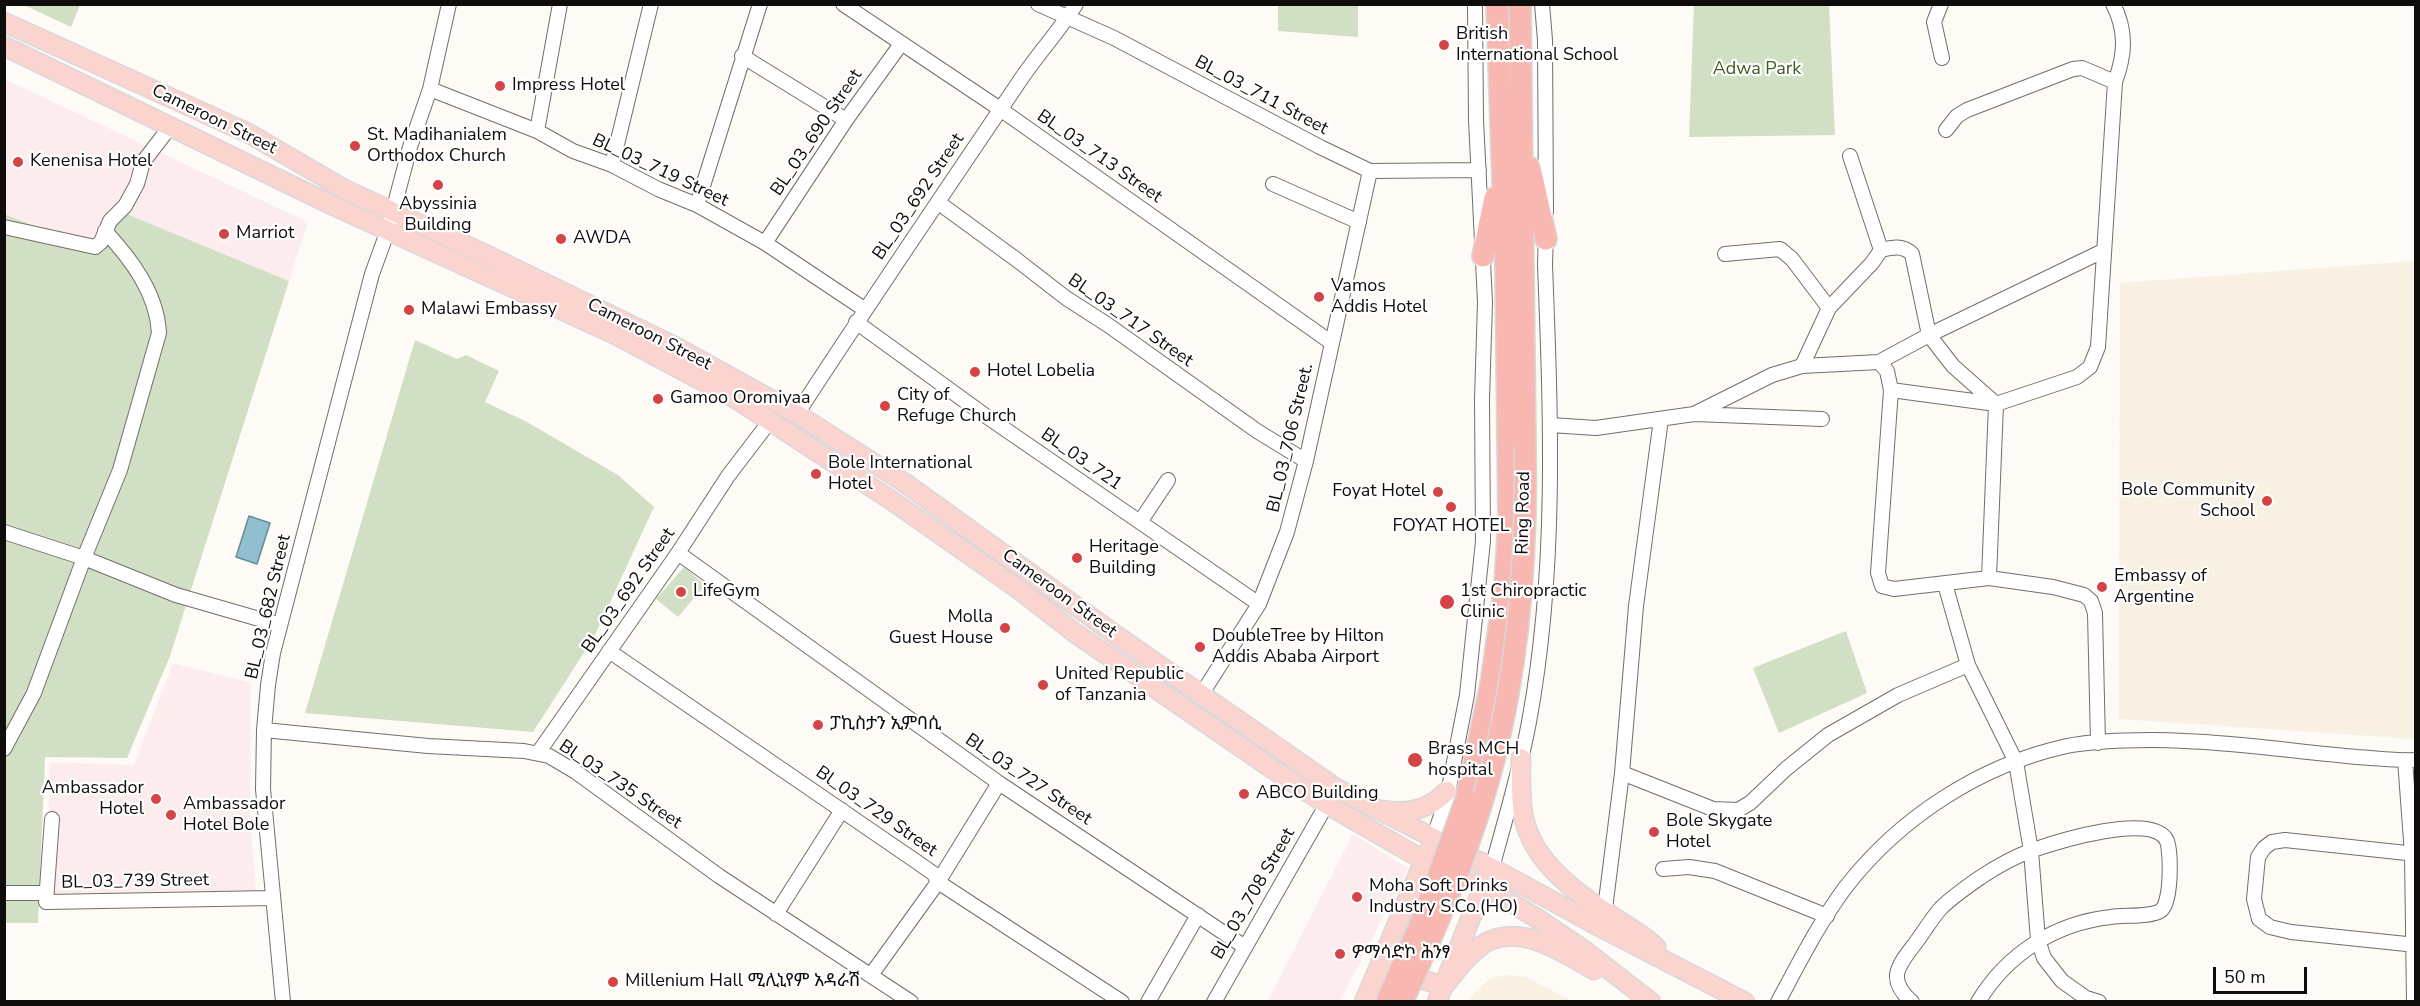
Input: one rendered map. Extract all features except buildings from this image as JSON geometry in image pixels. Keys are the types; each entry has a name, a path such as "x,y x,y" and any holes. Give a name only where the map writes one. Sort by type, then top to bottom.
{"highway":[{"name":"Ring Road","path":"1402,1002 1433,934 1482,803 1494,758 1514,658 1526,542 1514,267 1499,94 1497,4"},
{"name":"Ring Road","path":"1387,1002 1422,921 1463,809 1475,765 1491,685 1504,595 1509,520 1514,267 1522,129 1520,4"},
{"path":"1522,129 1546,240"},
{"path":"1483,256 1503,153"}],"main road":[{"name":"Cameroon Street","path":"4,22 248,133 346,190 678,348 797,414 905,483 1286,754 1331,796 1425,861 1484,887 1564,937 1651,1002"},
{"name":"Cameroon Street","path":"4,46 388,230 616,335 736,399 891,500 1018,589 1075,633 1274,770 1331,796 1363,803 1492,868 1745,1002"},
{"path":"891,500 905,483"},
{"path":"1274,770 1286,754"},
{"path":"1521,758 1520,791 1523,817 1534,844 1551,868 1576,889 1647,939 1674,966"},
{"path":"1363,803 1395,812 1409,812 1431,805 1447,791"},
{"path":"1364,1002 1425,861 1432,839"},
{"name":"Ring Road","path":"1440,994 1492,868"},
{"path":"1379,967 1440,994 1465,960 1484,944 1509,936 1530,938 1556,949 1651,1002"}],"street":[{"name":"BL_03_682 Street","path":"283,1002 262,789 268,685 280,625 372,274 388,230 410,147 430,89 449,4"},
{"path":"537,131 560,4"},
{"path":"612,165 651,4"},
{"path":"697,205 760,4"},
{"name":"BL_03_713 Street","path":"843,4 1000,109 1332,343"},
{"name":"BL_03_711 Street","path":"1038,4 1072,10 1370,171 1479,170"},
{"path":"1432,839 1447,798 1467,695 1483,541 1482,399 1485,302 1476,120 1475,4"},
{"name":"Ring Road","path":"1492,868 1521,758 1535,688 1551,519 1545,40 1542,4"},
{"path":"1941,4 1934,22 1942,58"},
{"path":"1892,390 1996,404 2077,377 2090,367 2098,347 2115,82 2123,59 2124,42 2120,20 2113,4"},
{"name":"BL_03_692 Street","path":"797,414 864,309 939,202 1033,60 1072,10"},
{"name":"BL_03_690 Street","path":"765,243 846,120 901,44"},
{"path":"742,57 846,120"},
{"path":"1946,130 1957,116 1967,110 2073,69 2082,68 2115,82"},
{"name":"BL_03_719 Street","path":"430,89 537,131 573,151 612,165 658,189 697,205 765,243 864,309"},
{"path":"4,227 95,247 101,242 110,221 125,206 137,184 143,162 170,127"},
{"path":"1850,156 1881,250"},
{"name":"BL_03_706 Street.","path":"1202,695 1259,604 1287,532 1306,461 1370,171"},
{"path":"1273,184 1359,222"},
{"name":"BL_03_717 Street","path":"939,202 1066,298 1108,325 1238,418 1306,461"},
{"path":"4,749 34,693 84,558 120,470 159,333 156,309 138,271 105,231"},
{"path":"1802,366 1829,308 1872,263 1881,250 1894,247 1906,248 1912,254 1929,335 1953,366 1996,404"},
{"path":"1725,254 1780,249 1799,268 1829,308"},
{"path":"1694,414 1772,375 1802,366 1879,362 1929,335 2103,251"},
{"name":"BL_03_721","path":"856,322 983,414 1259,604"},
{"path":"1879,362 1887,371 1892,390 1878,573 1882,586 1894,590 1989,578 2053,587 2084,595 2091,601 2095,613 2097,743"},
{"path":"1989,578 1996,404"},
{"path":"1550,425 1596,428 1694,414 1822,419"},
{"path":"1605,909 1622,773 1636,606 1661,419"},
{"name":"BL_03_692 Street","path":"538,753 678,553 728,477 770,421"},
{"path":"1140,522 1168,480"},
{"path":"4,532 84,558 176,595 280,625"},
{"name":"BL_03_727 Street","path":"678,553 999,783 1245,947"},
{"path":"1945,584 1968,665 2016,762 2031,851 2038,940 2044,958 2062,981 2089,1000"},
{"name":"Bl_03_729 Street","path":"609,651 917,862 934,874 939,882 1122,1002"},
{"path":"1622,773 1713,809 1738,810 1827,735 1898,695 1968,665"},
{"name":"Bl_03_735 Street","path":"264,730 428,746 538,753 549,756 576,772 776,914 911,1002"},
{"path":"1778,1002 1827,916 1865,864 1888,839 1918,815 1960,789 2016,762 2068,746 2185,741 2410,760 2414,854 2414,1002"},
{"path":"871,975 939,882 999,783"},
{"name":"BL_03_708 Street","path":"1214,1002 1331,796"},
{"path":"776,914 842,810"},
{"name":"BL_03_739 Street","path":"51,819 46,902 272,898"},
{"path":"1912,1002 1900,991 1896,983 1896,974 1904,958 1941,908 1981,877 2031,851 2078,836 2110,830 2153,830 2167,842 2170,879 2167,903 2162,911 2101,918 2073,925 2038,940 2003,968 1978,1002"},
{"path":"2414,854 2285,840 2272,842 2264,848 2259,857 2254,899 2259,919 2270,927 2291,932 2415,945"},
{"path":"1663,869 1689,867 1714,871 1827,916"},
{"path":"4,893 46,893"},
{"path":"1148,1002 1198,915"}],"shaded area":[{"path":"4,79 308,222 289,281 122,212 102,252 5,214"},
{"name":"Bole Community School","path":"2415,261 2415,739 2119,719 2120,283"},
{"path":"173,663 251,683 250,820 257,902 47,897 50,762 134,765"},
{"path":"1353,834 1408,868 1340,1001 1268,1001"},
{"path":"1509,975 1526,977 1572,1001 1469,1001 1476,991 1491,978"}],"green space":[{"path":"27,4 80,5 71,27 26,6"},
{"path":"1278,5 1358,5 1358,37 1278,31"},
{"name":"Adwa Park","path":"1694,5 1829,5 1835,135 1689,137"},
{"path":"122,212 289,281 170,656 127,758 45,757 38,923 4,923 4,214 102,252"},
{"path":"415,340 457,359 466,355 499,371 485,402 527,422 618,475 654,507 594,637 533,732 305,713"},
{"name":"LifeGym","path":"684,567 705,585 678,617 656,599"},
{"path":"1846,631 1867,693 1779,733 1753,668"}],"water":[{"path":"249,516 270,523 257,564 236,557"}],"place":[{"name":"British International School","path":"1444,45"},
{"name":"Impress Hotel","path":"500,86"},
{"name":"St. Madihanialem Orthodox Church","path":"355,146"},
{"name":"Kenenisa Hotel","path":"18,162"},
{"name":"Abyssinia Building","path":"438,185"},
{"name":"Marriot","path":"224,234"},
{"name":"AWDA","path":"561,239"},
{"name":"Vamos Addis Hotel","path":"1319,297"},
{"name":"Malawi Embassy","path":"409,310"},
{"name":"Hotel Lobelia","path":"975,372"},
{"name":"Gamoo Oromiyaa","path":"658,399"},
{"name":"City of Refuge Church","path":"885,406"},
{"name":"Bole International Hotel","path":"816,474"},
{"name":"Foyat Hotel","path":"1438,492"},
{"name":"Bole Community School","path":"2267,501"},
{"name":"FOYAT HOTEL","path":"1451,507"},
{"name":"Heritage Building","path":"1077,558"},
{"name":"Embassy of Argentine","path":"2102,587"},
{"name":"LifeGym","path":"681,592"},
{"name":"1st Chiropractic Clinic","path":"1447,602"},
{"name":"Molla Guest House","path":"1005,628"},
{"name":"DoubleTree by Hilton Addis Ababa Airport","path":"1200,647"},
{"name":"United Republic of Tanzania","path":"1043,685"},
{"name":"ፓኪስታን ኢምባሲ","path":"818,725"},
{"name":"Brass MCH hospital","path":"1415,760"},
{"name":"ABCO Building","path":"1244,794"},
{"name":"Ambassador Hotel","path":"156,799"},
{"name":"Ambassador Hotel Bole","path":"171,815"},
{"name":"Bole Skygate Hotel","path":"1654,832"},
{"name":"Moha Soft Drinks Industry S.Co.(HO)","path":"1357,897"},
{"name":"ዎማሳድኮ ሕንፃ","path":"1340,954"},
{"name":"Millenium Hall ሚሊኒየም አዳራሽ","path":"613,982"}]}
